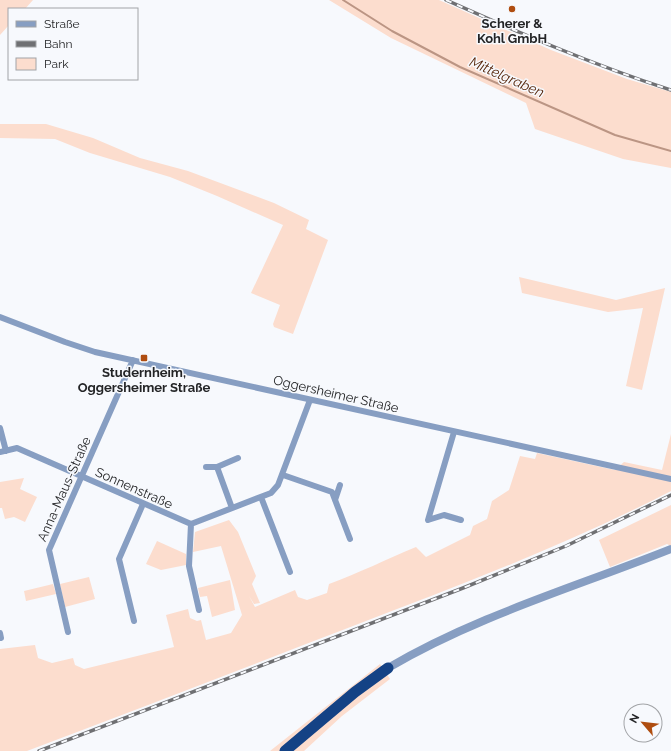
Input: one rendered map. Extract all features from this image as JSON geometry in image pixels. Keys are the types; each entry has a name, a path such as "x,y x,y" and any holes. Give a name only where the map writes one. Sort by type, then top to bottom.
{"highway":[{"path":"285,751 292,748 324,717 388,668"}],"street":[{"name":"Oggersheimer Straße","path":"0,317 65,342 133,360 671,479"},
{"name":"Anna-Maus-Straße","path":"68,632 49,550 133,360"},
{"path":"199,610 189,566 191,524 271,493 278,485 283,475 310,400"},
{"name":"Sonnenstraße","path":"0,428 3,452 17,448 191,524"},
{"path":"454,432 428,520 444,515 461,520"},
{"path":"206,467 217,467 238,458"},
{"path":"217,467 232,508"},
{"path":"283,475 332,492 350,540"},
{"path":"335,500 340,485"},
{"path":"261,497 290,572"},
{"path":"134,622 118,559 143,504"},
{"path":"388,668 418,651 470,626 671,549"}],"green space":[{"path":"0,0 33,0 26,8 8,8 8,26 0,35"},
{"path":"329,0 439,0 551,50 627,79 671,92 671,168 623,159 535,129 526,103 391,38"},
{"path":"0,124 46,124 93,138 140,158 188,171 274,203 309,220 306,229 328,240 293,334 274,327 273,324 280,305 251,293 283,225 170,177 90,153 55,139 0,138"},
{"path":"519,277 616,300 665,288 642,390 626,386 643,308 608,312 522,293"},
{"path":"671,434 671,491 593,529 434,595 27,751 0,751 0,649 35,645 38,658 52,663 73,658 75,665 84,669 174,647 166,615 188,609 190,618 197,621 201,620 206,640 231,633 242,615 221,546 193,552 195,532 229,520 238,532 256,576 252,584 260,603 254,604 249,596 255,607 295,590 298,597 307,600 327,593 329,584 416,547 426,557 470,535 473,526 487,519 492,501 509,490 520,456 535,459 537,453 615,470 624,462 662,470"},
{"path":"24,478 20,489 37,497 25,522 14,517 5,519 2,508 0,508 0,482"},
{"path":"671,505 671,546 667,544 610,567 599,540"},
{"path":"157,541 186,554 186,565 161,570 146,564"},
{"path":"89,577 95,599 65,607 60,584"},
{"path":"230,580 235,610 212,617 207,596 200,597 198,588"},
{"path":"53,584 56,594 26,601 24,591"},
{"path":"380,664 390,679 342,716 304,751 270,751"}],"waterway":[{"name":"Mittelgraben","path":"343,0 392,31 460,67 615,135 671,151"}],"railway":[{"path":"446,0 585,59 671,90"},
{"path":"39,751 463,588 566,546 671,495"}],"place":[{"name":"Scherer & Kohl GmbH","path":"512,9"},
{"name":"Studernheim, Oggersheimer Straße","path":"144,358"}]}
